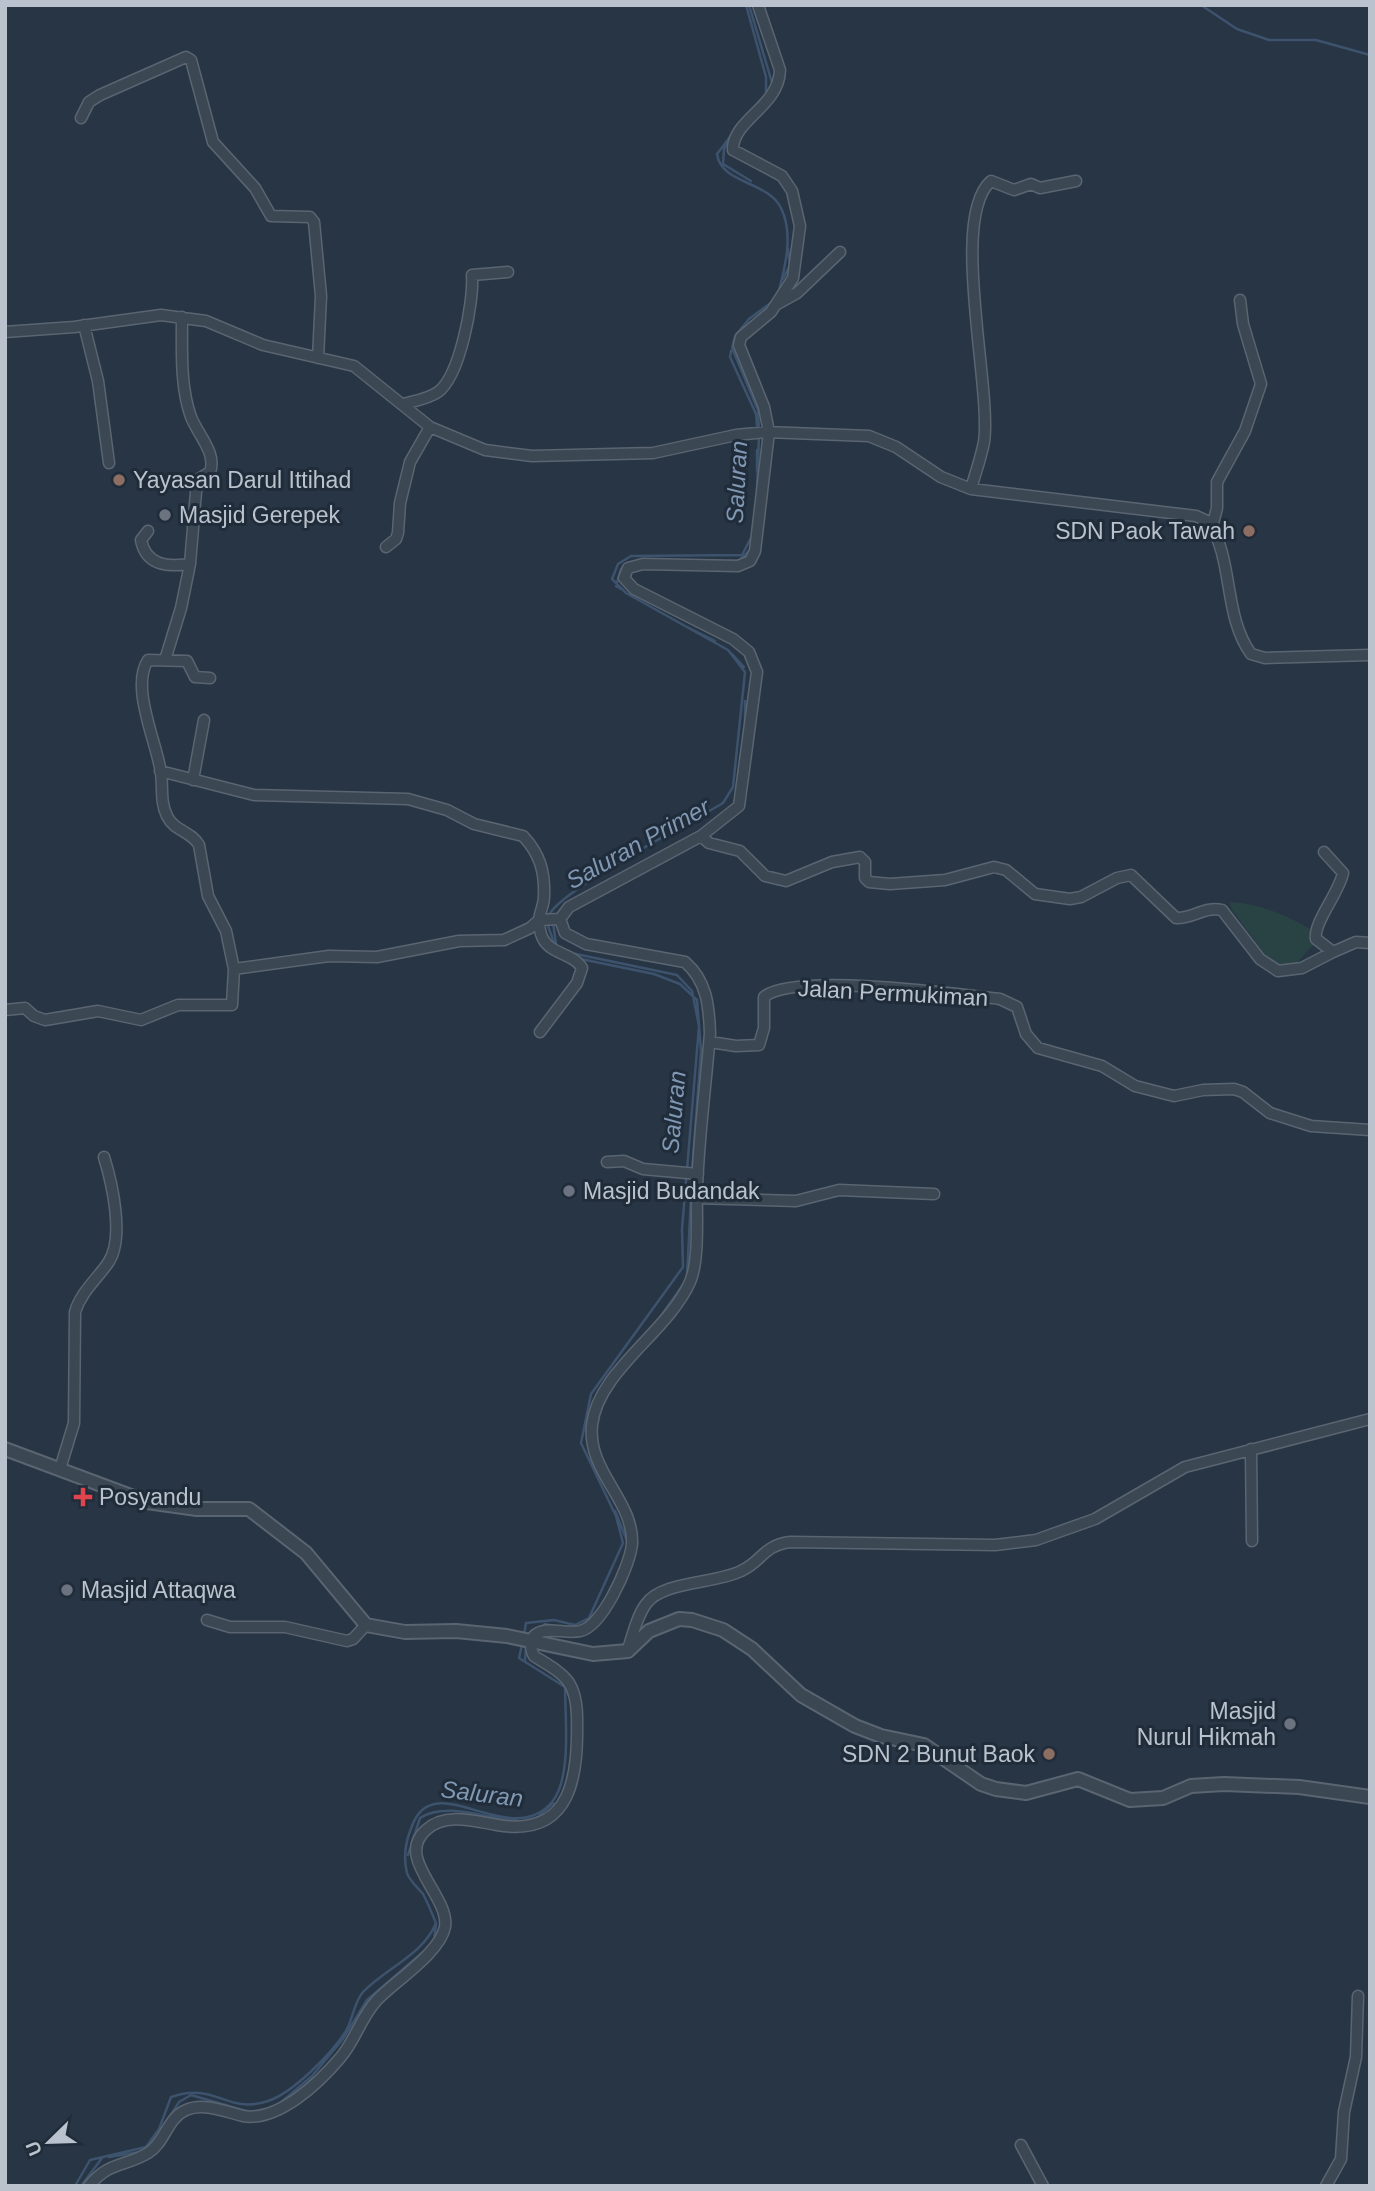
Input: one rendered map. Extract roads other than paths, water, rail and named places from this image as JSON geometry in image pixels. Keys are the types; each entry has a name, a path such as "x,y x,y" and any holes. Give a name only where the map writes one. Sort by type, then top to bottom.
{"street":[{"path":"234,969 329,956 377,957 459,941 495,941 516,936 541,920 558,919 579,901 701,836 739,807 757,672 749,652 733,639 634,589 625,581 625,572 643,564 738,565 750,561 755,551 767,432 764,407 740,345 741,337 776,304 793,278 800,226 796,203 782,176 733,150 733,141 771,98 780,78 758,5"},
{"path":"81,118 89,102 100,95 186,57 191,60 213,142 218,150 242,171 271,216 310,217 314,222 321,296 318,358"},
{"path":"971,489 984,442 971,263 978,208 991,181 1014,190 1031,184 1040,188 1076,181"},
{"path":"776,304 797,293 840,252"},
{"path":"402,404 437,393 444,387 466,333 473,301 472,275 508,272"},
{"path":"1212,527 1217,508 1217,482 1245,431 1261,384 1243,324 1240,300"},
{"path":"5,332 151,316 205,321 262,345 355,366 430,427 485,450 532,456 653,453 736,435 767,432 869,436 896,447 941,477 971,489 1196,516 1212,527 1220,546 1238,629 1251,654 1265,658 1370,655"},
{"path":"165,660 181,608 190,564 197,480 210,472 213,460 190,414 182,369 181,317"},
{"path":"84,325 98,381 109,463"},
{"path":"386,547 396,539 400,503 410,462 430,427"},
{"path":"148,531 141,543 158,564 167,567 190,564"},
{"path":"5,1010 26,1008 34,1016 45,1020 98,1011 141,1020 178,1005 232,1005 234,969 226,931 208,896 202,854 195,838 174,827 166,814 161,798 160,771 143,699 146,662 187,661 195,677 211,678"},
{"path":"193,780 204,720"},
{"path":"160,771 254,795 408,799 447,810 474,824 523,836 544,867 540,933 547,945 578,962 582,968 577,983 540,1032"},
{"path":"701,836 709,842 740,851 765,876 786,881 832,862 860,857 865,862 865,878 869,882 890,884 945,880 994,867 1006,870 1035,894 1070,899 1131,875 1177,918 1185,919 1201,910 1222,910 1260,959 1278,971 1301,968 1356,942 1370,943"},
{"path":"1324,852 1343,873 1334,897 1314,933 1316,939 1332,952"},
{"path":"529,1642 541,1632 579,1631 594,1625 628,1560 632,1542 626,1512 597,1462 592,1439 594,1415 610,1384 666,1319 690,1282 696,1198 691,1174 710,1042 708,1002 697,972 685,962 586,944 565,933 558,919"},
{"name":"Jalan Permukiman","path":"710,1042 736,1046 759,1045 764,1028 764,997 782,988 844,986 1000,999 1017,1007 1026,1034 1038,1048 1102,1066 1135,1086 1174,1096 1234,1089 1243,1092 1270,1113 1311,1126 1370,1130"},
{"path":"60,1469 74,1423 75,1312 78,1301 110,1261 116,1244 111,1179 104,1157"},
{"path":"607,1162 624,1161 643,1169 691,1174"},
{"path":"696,1198 796,1201 838,1190 934,1194"},
{"path":"628,1651 640,1613 653,1597 660,1592 739,1573 752,1565 773,1544 995,1545 1027,1542 1095,1519 1185,1467 1370,1419"},
{"path":"5,1449 119,1494 147,1502 197,1509 249,1509 306,1553 366,1625 405,1632 456,1631 507,1636 593,1654 628,1651 649,1631 679,1619 723,1630 752,1649 801,1695 855,1726 881,1736 924,1745 981,1784 1011,1792 1026,1793 1078,1779 1130,1800 1163,1798 1191,1786 1224,1784 1299,1787 1370,1797"},
{"path":"1251,1449 1252,1541"},
{"path":"207,1620 230,1627 285,1626 347,1642 366,1625"},
{"path":"89,2186 113,2165 148,2153 163,2139 173,2120 186,2110 214,2108 246,2116 261,2116 277,2110 299,2095 340,2058 371,2008 418,1966 445,1927 444,1916 416,1855 418,1840 429,1827 455,1819 525,1826 559,1811 568,1797 574,1779 575,1694 568,1678 534,1656 529,1642"},
{"path":"1326,2186 1341,2159 1344,2112 1356,2057 1358,1996"},
{"path":"1021,2146 1042,2186"}],"waterway":[{"name":"Saluran","path":"746,5 766,77 766,96"},
{"name":"Saluran Primer","path":"749,5 773,86"},
{"path":"1201,5 1237,29 1269,40 1316,40 1370,55"},
{"name":"Saluran","path":"736,129 717,154 720,164 736,177 775,199 785,218 787,251 778,294"},
{"name":"Saluran","path":"730,138 724,149 723,164 751,181"},
{"name":"Saluran Primer","path":"783,279 790,265 788,249"},
{"name":"Saluran","path":"759,430 758,410 732,348 735,336 749,319 772,302"},
{"name":"Saluran Primer","path":"731,351 730,357 756,414 757,426"},
{"name":"Saluran","path":"757,489 759,436"},
{"name":"Saluran","path":"757,450 757,471"},
{"name":"Saluran","path":"548,917 574,891 723,803 733,787 745,672 728,650 626,593 612,579 618,564 631,556 742,555 753,534"},
{"name":"Saluran Primer","path":"717,561 739,561 751,549"},
{"name":"Saluran Primer","path":"621,589 616,586 621,569 637,561"},
{"name":"Saluran","path":"681,624 715,641"},
{"name":"Saluran","path":"732,654 744,667"},
{"name":"Saluran Primer","path":"745,701 745,725"},
{"name":"Saluran Primer","path":"553,922 556,944"},
{"name":"Saluran","path":"547,923 555,946"},
{"name":"Saluran","path":"524,1635 526,1623 554,1620 575,1625 589,1618 623,1543 616,1516 581,1443 591,1394 683,1267 682,1229 699,1026 692,991 677,975 571,953"},
{"name":"Saluran","path":"581,959 654,974 680,984 697,1000 701,1051 692,1171"},
{"name":"Saluran Primer","path":"687,1276 692,1178"},
{"name":"Saluran Primer","path":"658,1320 685,1282"},
{"name":"Saluran","path":"615,1511 628,1543"},
{"name":"Saluran Primer","path":"604,1601 620,1569"},
{"name":"Saluran Primer","path":"531,1634 545,1624 554,1626"},
{"name":"Saluran","path":"75,2186 90,2160 146,2147 159,2129 171,2097 199,2093 241,2104 268,2101 289,2090 322,2061 346,2031 363,1992 413,1953 436,1923 423,1894 410,1878 406,1867 408,1837 423,1810 437,1804 455,1805 516,1818 535,1815 552,1802 558,1791 565,1763 565,1687 519,1658 522,1645"},
{"name":"Saluran Primer","path":"525,1661 526,1647"},
{"name":"Saluran","path":"524,1821 538,1817 553,1803"},
{"name":"Saluran Primer","path":"408,1855 420,1818 431,1813 467,1812 518,1821"},
{"name":"Saluran","path":"434,1941 436,1924"},
{"name":"Saluran","path":"279,2104 312,2076 343,2039 367,2000 430,1946"},
{"name":"Saluran Primer","path":"169,2118 179,2102 191,2095 250,2112"},
{"name":"Saluran","path":"109,2157 140,2152"},
{"name":"Saluran Primer","path":"81,2186 102,2158"}],"place":[{"name":"Yayasan Darul Ittihad","path":"119,480"},
{"name":"Masjid Gerepek","path":"165,515"},
{"name":"SDN Paok Tawah","path":"1249,531"},
{"name":"Masjid Budandak","path":"569,1191"},
{"name":"Posyandu","path":"83,1497"},
{"name":"Masjid Attaqwa","path":"67,1590"},
{"name":"Masjid Nurul Hikmah","path":"1290,1724"},
{"name":"SDN 2 Bunut Baok","path":"1049,1754"}]}
